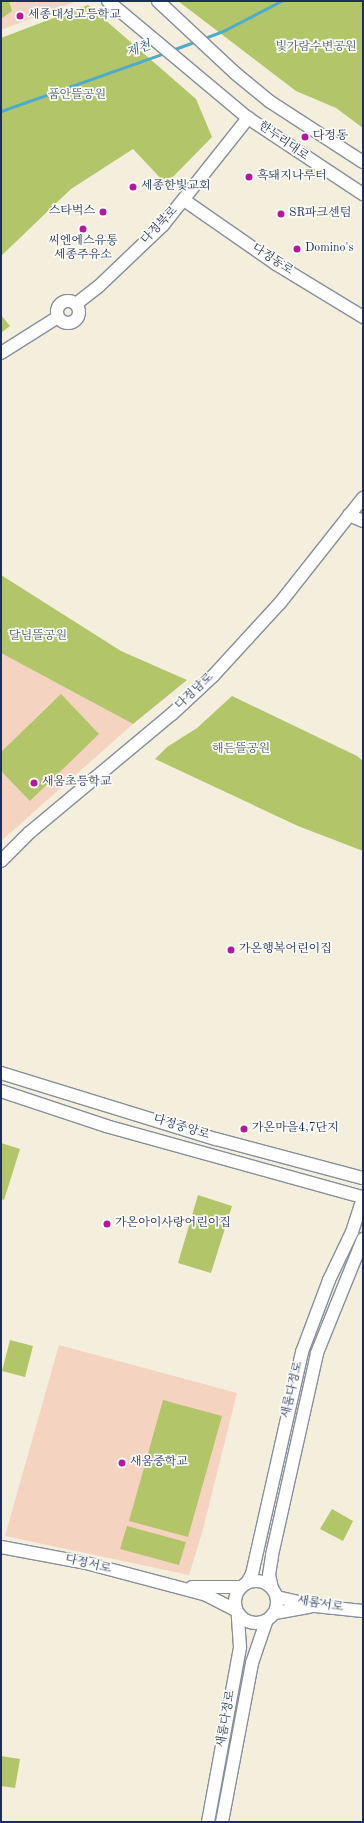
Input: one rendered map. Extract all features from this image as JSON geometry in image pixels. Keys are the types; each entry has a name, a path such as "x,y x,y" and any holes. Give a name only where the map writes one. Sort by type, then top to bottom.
{"street":[{"name":"한누리대로","path":"108,1 136,26 248,118 363,194"},
{"path":"162,5 235,73 269,101 363,162"},
{"name":"다정북로","path":"76,304 151,236 184,200 248,118"},
{"name":"다정동로","path":"184,200 276,264 363,317"},
{"path":"70,301 76,304 79,311 75,321 64,323 58,317 57,310 60,304 70,301"},
{"path":"1,353 58,317"},
{"name":"다정남로","path":"1,861 30,833 172,714 213,676 280,603 363,498"},
{"path":"349,514 363,521"},
{"name":"다정중앙로","path":"1,1073 216,1139 363,1178"},
{"name":"다정중앙로","path":"1,1091 106,1126 361,1202"},
{"name":"새롬다정로","path":"244,1585 252,1574 302,1352 361,1202 363,1183"},
{"name":"새롬다정로","path":"274,1592 269,1575 272,1555 317,1353 363,1239"},
{"name":"다정서로","path":"1,1547 86,1563 173,1586"},
{"path":"173,1586 244,1585 262,1582 274,1592 270,1617"},
{"path":"237,1612 235,1598 244,1585"},
{"path":"173,1586 206,1595 237,1612 254,1624 270,1617 315,1606"},
{"name":"새롬서로","path":"274,1592 315,1606 363,1611"},
{"name":"새롬다정로","path":"208,1822 240,1647 237,1612"},
{"name":"새롬다정로","path":"222,1822 252,1663 270,1617"}],"shaded area":[{"name":"세종대성고등학교","path":"1,1 77,1 1,30"},
{"name":"새움초등학교","path":"1,653 133,724 1,841"},
{"name":"새움중학교","path":"59,1345 237,1393 202,1533 189,1575 5,1536"}],"green space":[{"path":"1,1 9,1 12,11 1,19"},
{"name":"빛가람수변공원","path":"178,1 363,1 363,128 336,108 296,91"},
{"name":"품안뜰공원","path":"88,5 196,99 212,137 166,184 133,149 71,189 1,256 1,38"},
{"path":"1,315 10,326 1,333"},
{"name":"달님뜰공원","path":"1,575 121,651 187,680 133,724 1,653"},
{"path":"61,694 99,734 30,801 1,771 1,752"},
{"name":"해든뜰공원","path":"232,696 357,756 363,761 363,851 298,826 155,759 167,747 197,728"},
{"path":"1,1143 20,1149 4,1200 1,1199"},
{"path":"198,1195 232,1206 211,1273 178,1263"},
{"path":"10,1340 33,1346 25,1377 2,1371"},
{"path":"163,1400 222,1416 188,1537 129,1521"},
{"path":"332,1509 353,1521 343,1541 320,1529"},
{"path":"127,1526 186,1542 179,1565 120,1549"},
{"path":"1,1756 20,1759 15,1788 1,1786"}],"waterway":[{"name":"제천","path":"202,39 225,30 281,1"},
{"name":"제천","path":"172,50 197,41"},
{"name":"제천","path":"1,111 165,53"}],"place":[{"name":"세종대성고등학교","path":"20,16"},
{"name":"다정동","path":"305,137"},
{"name":"흑돼지나루터","path":"249,177"},
{"name":"세종한빛교회","path":"133,187"},
{"name":"스타벅스","path":"103,212"},
{"name":"SR파크센텀","path":"281,214"},
{"name":"씨엔에스유통 세종주유소","path":"83,229"},
{"name":"Domino's","path":"297,249"},
{"name":"새움초등학교","path":"34,783"},
{"name":"가온행복어린이집","path":"231,950"},
{"name":"가온마을4,7단지","path":"244,1129"},
{"name":"가온아이사랑어린이집","path":"107,1224"},
{"name":"새움중학교","path":"122,1463"}]}
